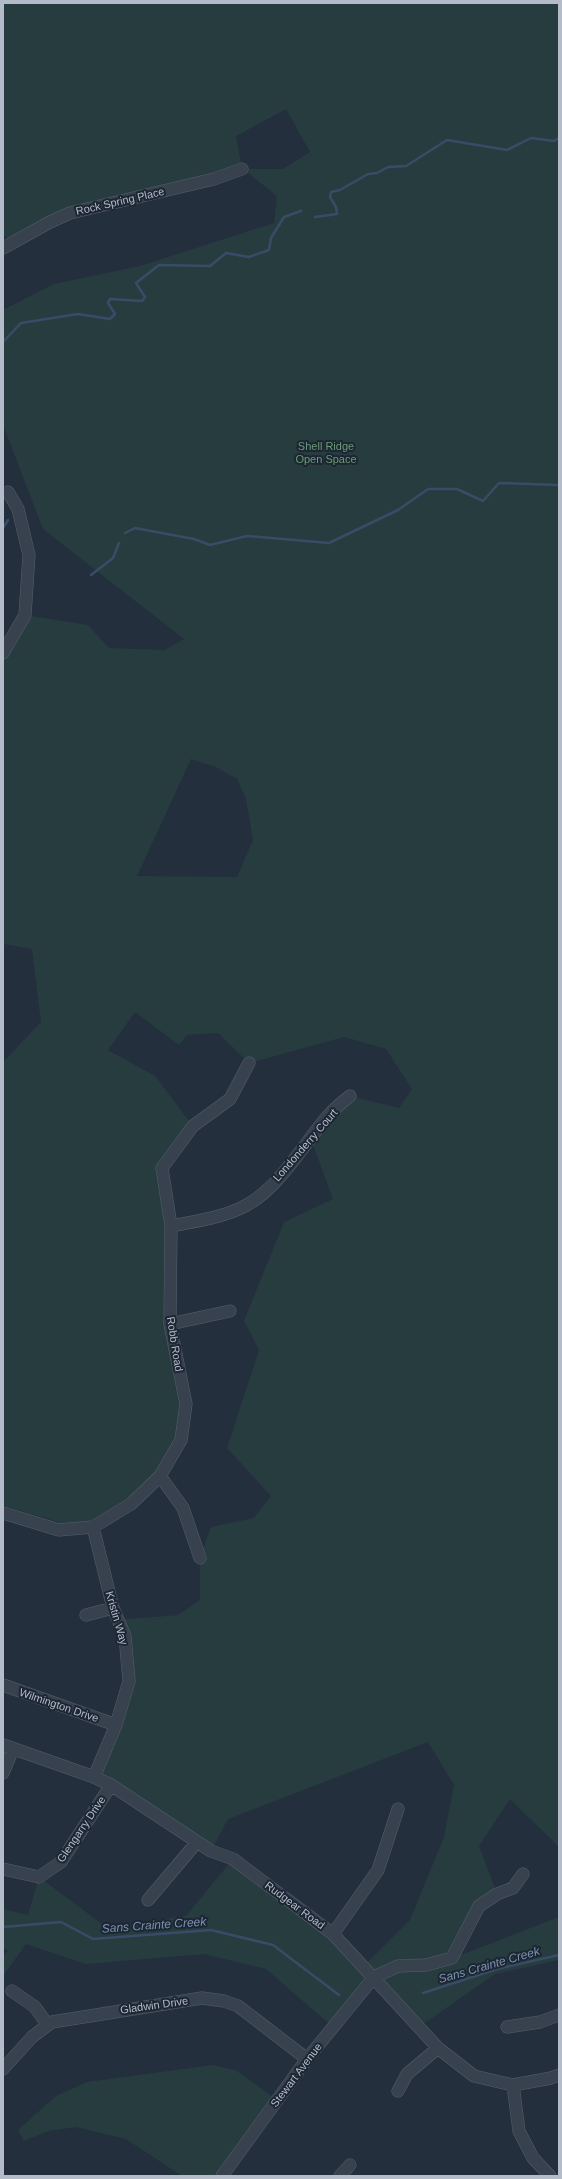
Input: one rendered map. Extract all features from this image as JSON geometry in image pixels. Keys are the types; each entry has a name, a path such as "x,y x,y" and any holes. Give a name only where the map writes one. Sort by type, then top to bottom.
{"street":[{"name":"Rock Spring Place","path":"3,248 50,222 70,213 214,179 242,169"},
{"path":"3,653 25,615 29,555 18,509 8,492"},
{"name":"Robb Road","path":"3,1513 59,1530 93,1527 132,1504 160,1476 181,1440 186,1404 170,1324 171,1226 162,1168 193,1126 230,1099 249,1063"},
{"name":"Londonderry Court","path":"171,1226 224,1215 246,1206 265,1190 290,1164 328,1116 350,1096"},
{"path":"170,1324 230,1311"},
{"path":"160,1476 183,1508 200,1558"},
{"name":"Kristin Way","path":"93,1527 113,1608 124,1636 129,1681 116,1724 94,1776"},
{"path":"86,1615 113,1608"},
{"name":"Wilmington Drive","path":"3,1685 116,1724"},
{"path":"3,1773 8,1747"},
{"name":"Rudgear Road","path":"8,1747 94,1776 111,1784 196,1842 211,1851 233,1859 333,1934 438,2048 474,2076 513,2085 551,2078 559,2075"},
{"name":"Glengarry Drive","path":"3,1869 39,1877 61,1862 111,1784"},
{"path":"333,1934 378,1870 398,1809"},
{"path":"148,1900 196,1842"},
{"path":"374,1977 398,1966 426,1965 452,1958 479,1906 497,1894 513,1888 523,1874"},
{"name":"Stewart Avenue","path":"222,2176 307,2059 374,1977"},
{"path":"12,1991 35,2007 48,2024"},
{"name":"Gladwin Drive","path":"3,2069 32,2037 48,2024 60,2019 202,1998 231,2002 246,2011 307,2059"},
{"path":"507,2027 540,2022 559,2015"},
{"path":"398,2091 407,2074 438,2048"},
{"path":"513,2085 519,2131 533,2158 550,2176"},
{"path":"340,2176 350,2166"}],"green space":[{"name":"Shell Ridge Open Space","path":"3,3 559,3 559,1847 510,1799 479,1846 497,1894 479,1906 453,1958 559,1917 559,1960 495,1974 419,2027 374,1977 333,2027 266,1969 204,1954 86,1964 26,1944 3,1976 3,1957 8,1950 3,1948 3,1909 28,1915 39,1877 106,1927 186,1916 233,1859 364,1966 410,1920 444,1837 454,1785 428,1742 228,1819 211,1851 94,1777 129,1681 118,1620 178,1615 200,1600 200,1558 211,1527 254,1518 271,1496 227,1448 259,1350 244,1321 284,1222 333,1199 311,1139 350,1096 399,1108 412,1089 386,1049 344,1037 249,1063 218,1033 187,1035 179,1045 135,1012 108,1050 155,1076 193,1126 162,1168 171,1226 170,1324 186,1404 181,1440 160,1476 93,1527 59,1530 59,1522 3,1506 3,1062 41,1022 32,949 3,944 3,653 25,615 88,625 109,648 165,650 184,639 43,529 3,425 3,310 54,284 140,266 274,223 277,196 243,169 283,169 310,152 286,109 236,136 242,169 70,213 13,243 3,235","holes":["191,759 216,767 237,779 246,799 253,840 237,877 137,876"]},
{"path":"213,2065 237,2071 277,2100 222,2176 182,2176 126,2139 76,2127 48,2131 24,2141 18,2130 56,2096 87,2082"}],"waterway":[{"path":"315,217 337,214 336,207 330,197 331,192 340,190 368,174 377,173 388,167 406,166 447,140 507,150 531,138 554,141 559,138"},
{"path":"3,342 21,323 78,314 110,319 115,314 108,303 110,299 142,301 145,297 136,283 159,265 210,266 226,253 249,257 269,250 271,238 284,217 301,211"},
{"path":"125,533 135,528 194,539 210,545 247,536 329,543 398,510 428,489 457,489 483,501 499,483 559,485"},
{"path":"3,528 8,520"},
{"path":"91,575 113,558 119,543"},
{"name":"Sans Crainte Creek","path":"3,1927 61,1922 93,1939 211,1930 273,1945 339,1995"},
{"name":"Sans Crainte Creek","path":"423,1993 497,1969 559,1955"}]}
